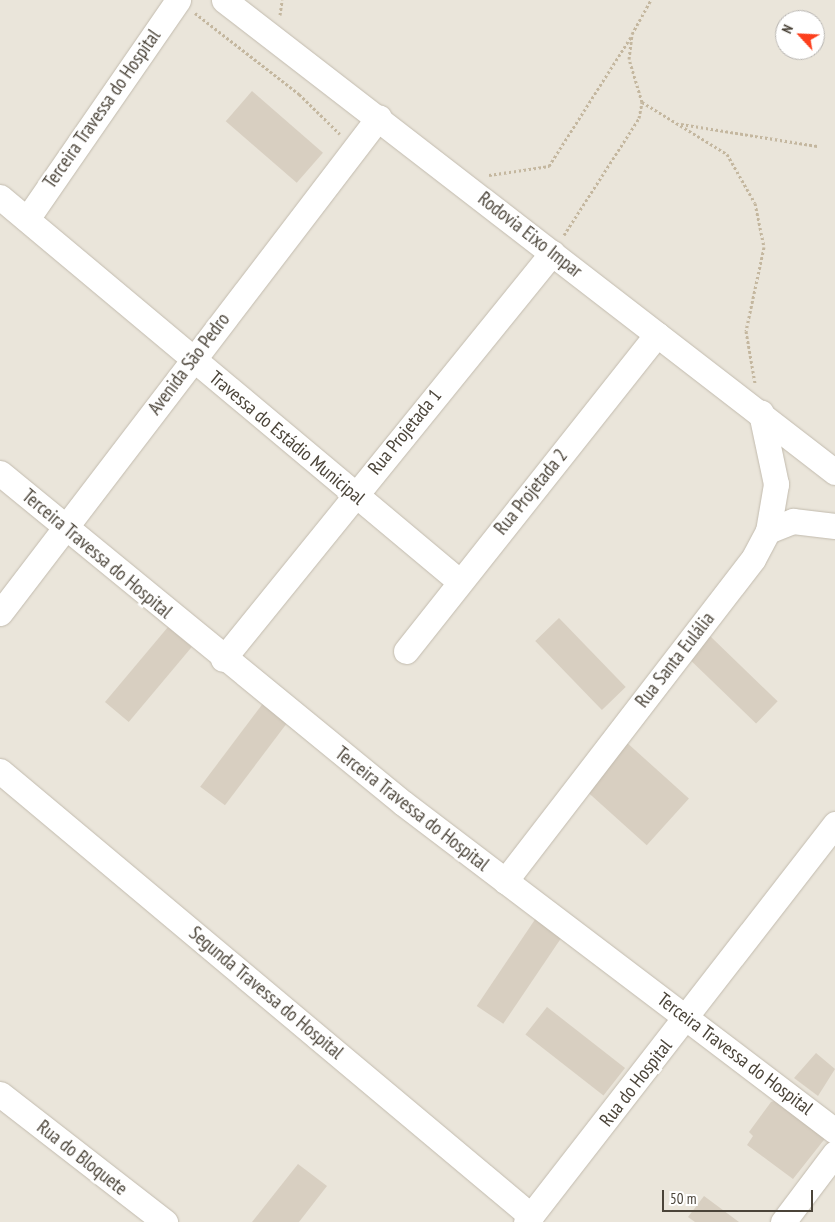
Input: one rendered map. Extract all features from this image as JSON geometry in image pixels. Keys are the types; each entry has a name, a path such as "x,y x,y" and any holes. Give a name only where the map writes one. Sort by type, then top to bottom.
{"street":[{"name":"Rodovia Eixo Impar","path":"224,0 379,117 835,472"},
{"name":"Terceira Travessa do Hospital","path":"27,219 174,6"},
{"name":"Avenida São Pedro","path":"0,613 379,117"},
{"name":"Travessa do Estádio Municipal","path":"0,197 459,581"},
{"name":"Rua Projetada 1","path":"223,659 353,494 552,253"},
{"name":"Rua Projetada 2","path":"406,651 459,581 657,334"},
{"name":"Rua Santa Eulália","path":"505,881 753,559 768,531 776,484 761,413"},
{"name":"Terceira Travessa do Hospital","path":"0,473 223,659 505,881 835,1131"},
{"path":"768,531 793,521 835,526"},
{"name":"Segunda Travessa do Hospital","path":"0,771 529,1219"},
{"name":"Rua do Hospital","path":"529,1219 835,824"},
{"name":"Rua do Bloquete","path":"0,1094 165,1222"},
{"path":"783,1222 835,1153"}],"path":[{"path":"452,175 509,176 549,166 632,34 651,0"},
{"path":"174,6 195,14 299,94 356,147"},
{"path":"552,253 627,142 642,102 629,59 632,34"},
{"path":"642,102 728,154 755,203 764,247 746,331 761,413"},
{"path":"678,124 817,146"}],"shaded area":[{"path":"0,0 835,0 835,1222 0,1222"}],"building":[{"path":"252,91 323,153 297,183 226,121"},
{"path":"559,618 626,687 602,710 535,641"},
{"path":"168,627 192,647 129,722 105,702"},
{"path":"710,636 778,701 756,724 688,658"},
{"path":"264,702 289,721 225,805 200,787"},
{"path":"625,741 689,799 647,845 583,788"},
{"path":"536,918 563,936 503,1024 477,1006"},
{"path":"547,1007 625,1068 603,1096 525,1035"},
{"path":"816,1053 835,1069 818,1096 794,1078"},
{"path":"778,1100 827,1136 793,1179 747,1145 753,1136 749,1132 771,1102"},
{"path":"298,1164 327,1186 299,1222 252,1222"},
{"path":"704,1196 739,1222 695,1222 688,1217"}]}
